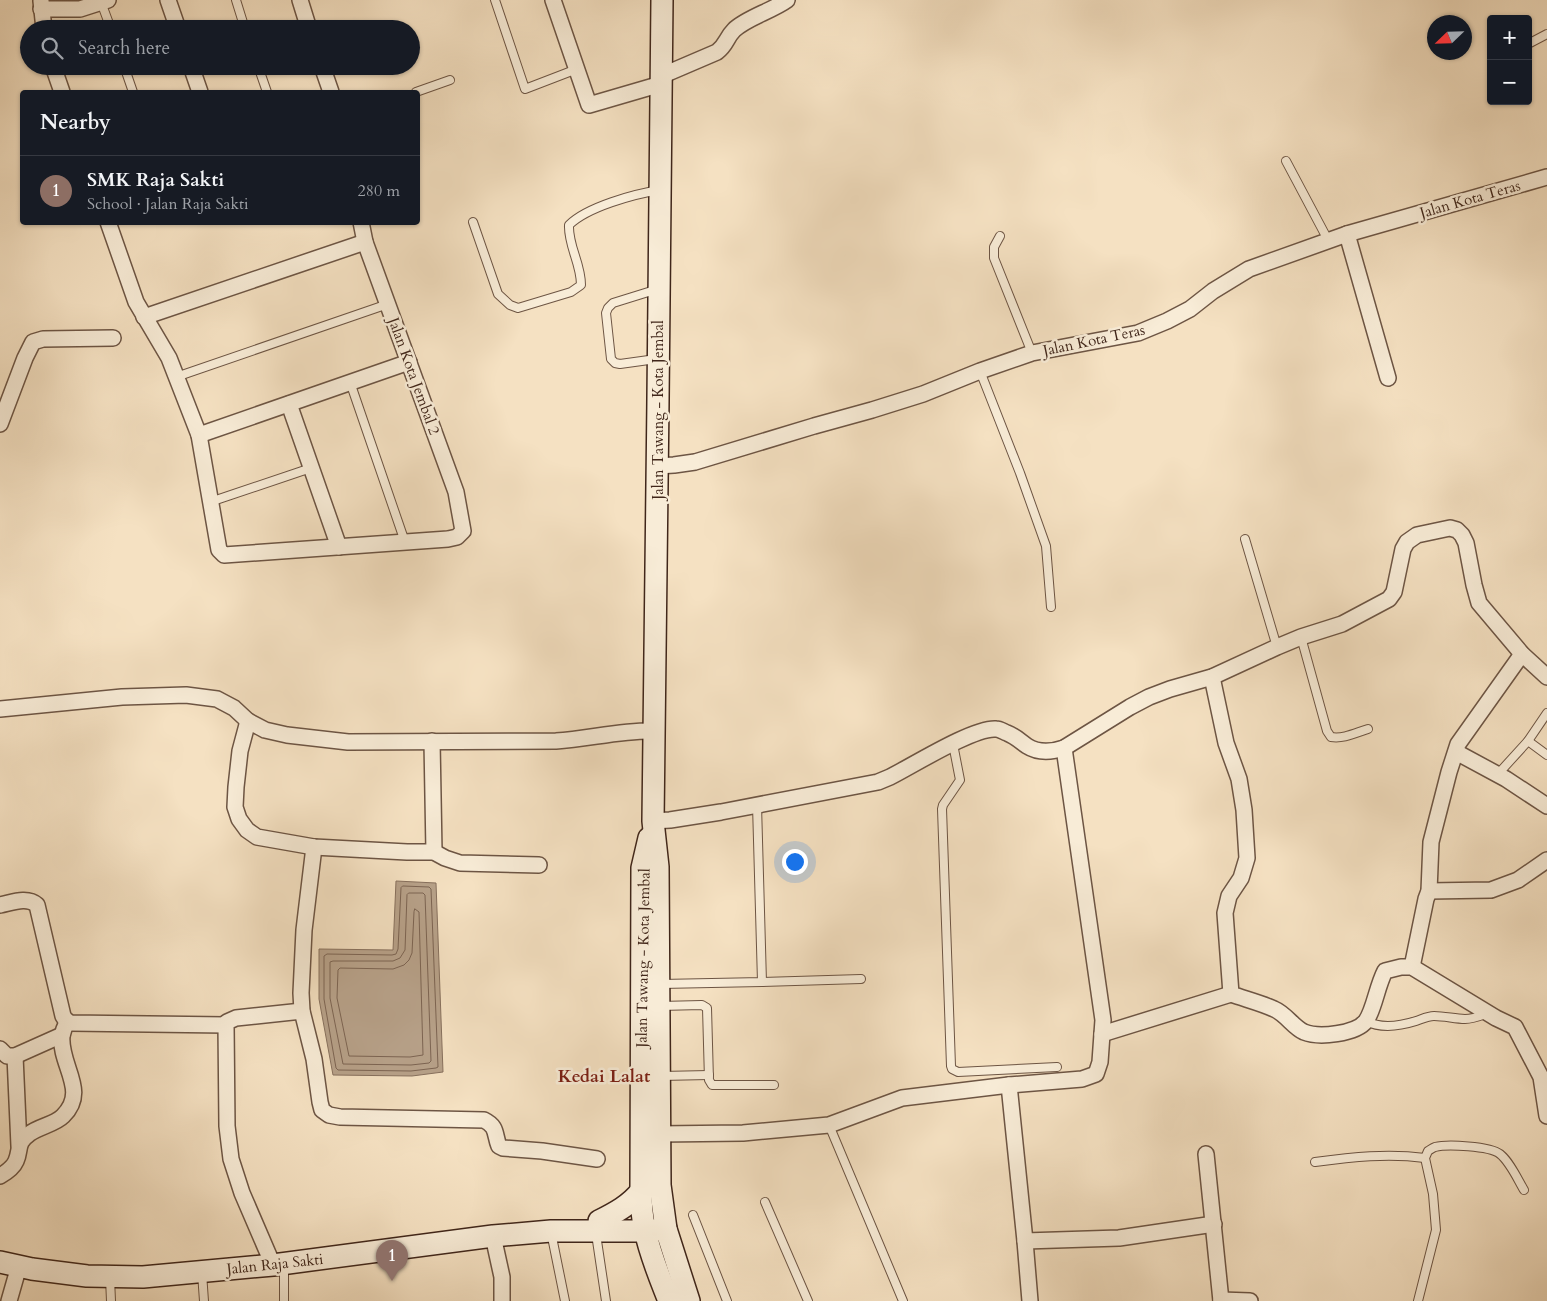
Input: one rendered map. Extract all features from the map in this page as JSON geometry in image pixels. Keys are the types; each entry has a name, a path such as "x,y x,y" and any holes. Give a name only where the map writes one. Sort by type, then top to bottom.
{"main road":[{"name":"Jalan Tawang - Kota Jembal","path":"662,0 653,821 658,867 660,1185 664,1220 689,1301"},
{"name":"Jalan Tawang - Kota Jembal","path":"653,821 642,868 641,1191 643,1223 653,1260 669,1301"},
{"path":"641,1191 633,1201 612,1215 599,1228 619,1236 645,1252 653,1260"},
{"name":"Jalan Raja Sakti","path":"10,1264 32,1269 87,1276 143,1277 278,1265 493,1236 599,1228 664,1220"}],"street":[{"path":"168,0 175,20"},
{"path":"300,0 306,20"},
{"path":"553,0 589,105 661,80 717,52 724,46 734,30 745,22 787,0"},
{"path":"43,20 41,5 80,9 105,1"},
{"path":"56,75 61,90"},
{"path":"194,75 199,90"},
{"path":"325,75 330,90"},
{"name":"Jalan Kota Teras","path":"658,466 674,466 695,462 872,410 922,394 1032,353 1138,333 1190,309 1213,291 1249,269 1347,234 1547,176"},
{"path":"109,225 136,302 169,358 198,435 219,550 224,555 405,542"},
{"name":"Jalan Kota Jembal 2","path":"362,225 365,242 456,492 462,531 456,537 448,539 405,542"},
{"path":"1347,234 1388,378"},
{"path":"144,317 365,242"},
{"path":"0,424 33,342 43,339 113,338"},
{"path":"198,435 409,362"},
{"path":"289,404 339,547"},
{"path":"653,821 696,816 878,782 952,744 977,733 996,729 1012,735 1029,747 1041,751 1053,752 1064,748 1149,697 1212,677 1301,637 1342,624 1389,599 1394,592 1407,542 1417,535 1450,528 1457,530 1466,542 1474,585 1480,603 1522,654 1547,677"},
{"path":"1412,967 1429,891 1431,842 1458,744 1522,654"},
{"path":"1212,677 1226,743 1240,778 1247,858 1242,878 1229,896 1225,913 1231,994"},
{"path":"0,709 122,697 186,695 218,699 234,708 248,721 265,730 287,736 348,742 556,741 581,740 624,732 654,731"},
{"path":"248,721 240,752 235,807 239,819 247,830 257,837 314,848 434,852 460,863 539,865"},
{"path":"432,741 434,852"},
{"path":"659,1134 743,1133 829,1126 902,1098 1008,1085 1082,1079 1096,1074 1100,1062 1103,1020 1064,748"},
{"path":"1456,752 1498,774 1547,806"},
{"path":"314,848 304,930 301,993 302,1011 314,1059 322,1110 329,1115 340,1117 484,1120 492,1124 499,1146 503,1148 542,1151 597,1159"},
{"path":"1429,891 1491,890 1518,880 1547,860"},
{"path":"0,905 26,900 37,904 64,1016 65,1028 62,1045 75,1091 71,1107 61,1118 29,1134 19,1146"},
{"path":"1102,1034 1231,994 1275,1009 1305,1032 1318,1035 1337,1034 1358,1028 1366,1021 1380,979 1385,972 1401,967 1412,967 1488,1013 1515,1026 1544,1076 1547,1116"},
{"path":"278,1265 242,1194 232,1159 227,1126 226,1025 227,1022 236,1018 302,1011"},
{"path":"0,1049 7,1056 15,1056 74,1024 226,1025"},
{"path":"0,1176 11,1169 17,1159 19,1146 15,1056"},
{"path":"1008,1085 1030,1301"},
{"path":"1206,1154 1221,1300 1250,1301"},
{"path":"1025,1241 1119,1238 1214,1224"},
{"path":"493,1236 502,1277 502,1301"},
{"path":"9,1301 10,1264"}],"lane":[{"path":"236,0 243,20"},
{"path":"495,0 525,89 577,69"},
{"path":"105,1 109,20"},
{"path":"1532,42 1547,34"},
{"path":"127,75 132,90"},
{"path":"261,75 266,90"},
{"path":"420,91 450,80"},
{"path":"1286,161 1328,240"},
{"path":"473,222 498,294 510,305 518,308 571,292 581,285 581,273 568,234 569,225 576,218 615,201 660,190"},
{"path":"1000,236 994,247 994,258 1032,353"},
{"path":"658,289 613,303 606,313 611,359 615,363 658,359"},
{"path":"176,376 388,304"},
{"path":"980,371 1046,546 1051,608"},
{"path":"350,382 405,542"},
{"path":"210,502 311,468"},
{"path":"1245,539 1277,647"},
{"path":"1301,637 1326,731 1331,737 1338,738 1368,729"},
{"path":"1498,774 1528,741 1547,713"},
{"path":"1528,741 1547,755"},
{"path":"952,744 960,780 942,809 952,1070 958,1072 1057,1067"},
{"path":"757,805 762,982"},
{"path":"658,984 861,980"},
{"path":"658,1006 702,1005 707,1008 710,1083 716,1086 774,1085"},
{"path":"1366,1021 1373,1025 1394,1025 1411,1023 1427,1017 1464,1019 1488,1013"},
{"path":"990,1088 991,1070"},
{"path":"659,1076 709,1075"},
{"path":"829,1126 903,1301"},
{"path":"1418,1301 1436,1230 1433,1194 1426,1158 1428,1151 1435,1147 1447,1146 1490,1149 1500,1154 1524,1190"},
{"path":"1315,1162 1353,1156 1405,1155 1426,1158"},
{"path":"765,1202 808,1301"},
{"path":"694,1215 727,1301"},
{"path":"599,1228 606,1301"},
{"path":"550,1231 565,1301"},
{"path":"278,1265 284,1301"},
{"path":"202,1272 204,1301"},
{"path":"110,1276 111,1301"}],"water":[{"path":"396,881 436,883 443,1072 412,1076 333,1075 319,999 319,949 393,950"}],"place":[{"name":"SMK Raja Sakti","path":"392,1281"}],"district":[{"name":"Kedai Lalat","path":"604,1076"}]}
